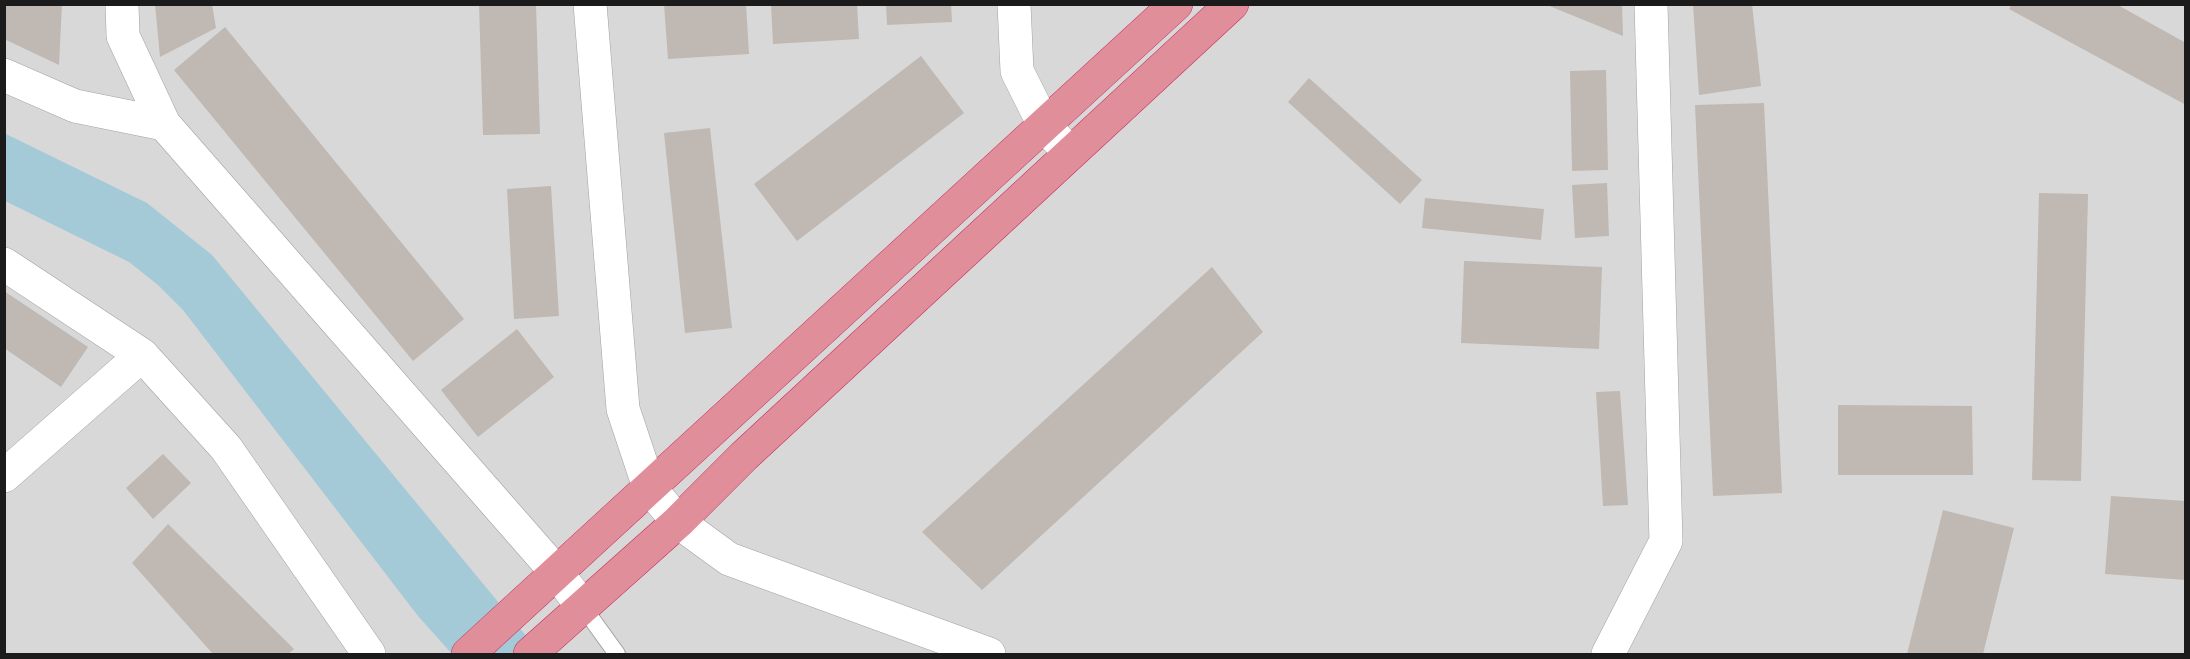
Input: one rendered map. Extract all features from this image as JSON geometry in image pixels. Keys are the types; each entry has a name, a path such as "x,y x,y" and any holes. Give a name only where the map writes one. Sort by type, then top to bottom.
{"highway":[{"path":"468,654 1176,4"},
{"path":"530,654 678,522 744,456 1232,4"}],"street":[{"path":"122,4 123,36 164,124 573,616"},
{"path":"590,4 623,409 649,487 678,522 729,559 989,654"},
{"path":"1014,4 1017,71 1044,125 1070,153"},
{"path":"1608,654 1666,540 1651,4"},
{"path":"4,75 75,106 164,124"},
{"path":"4,264 142,355 226,448 369,654"},
{"path":"4,476 142,355"}],"lane":[{"path":"573,616 617,654"}],"shaded area":[{"path":"5,5 2185,5 2185,654 5,654"}],"water":[{"path":"4,133 147,203 212,255 541,654 452,654 418,616 183,310 158,285 129,262 5,201"}],"building":[{"path":"4,4 62,4 59,65 4,39"},
{"path":"155,4 212,4 216,28 160,57"},
{"path":"479,4 536,4 540,134 483,135"},
{"path":"664,4 746,4 749,54 668,59"},
{"path":"771,4 857,4 859,39 773,44"},
{"path":"886,4 951,4 952,22 887,25"},
{"path":"1547,4 1622,4 1623,36 1547,5"},
{"path":"1693,4 1752,4 1761,86 1699,95"},
{"path":"2012,4 2116,4 2186,43 2186,105 2009,9"},
{"path":"225,27 464,319 413,361 174,70"},
{"path":"921,56 964,113 797,241 754,184"},
{"path":"1606,70 1608,170 1572,171 1570,71"},
{"path":"1309,78 1422,180 1400,204 1288,102"},
{"path":"1764,103 1782,493 1713,496 1695,105"},
{"path":"710,128 732,328 685,333 664,133"},
{"path":"1607,183 1609,236 1575,238 1572,185"},
{"path":"551,186 559,316 514,319 507,189"},
{"path":"2039,193 2088,194 2081,481 2032,480"},
{"path":"1425,198 1544,209 1541,240 1422,228"},
{"path":"1464,261 1602,267 1599,349 1461,343"},
{"path":"1212,267 1263,332 982,590 922,532"},
{"path":"4,291 88,347 61,387 4,348"},
{"path":"517,329 554,377 478,437 441,390"},
{"path":"1620,391 1628,505 1603,506 1596,392"},
{"path":"1838,405 1972,406 1973,475 1838,475"},
{"path":"163,454 191,483 153,519 126,488"},
{"path":"2111,496 2186,501 2186,580 2105,574"},
{"path":"1943,510 2014,528 1983,654 1907,654"},
{"path":"168,524 294,649 288,654 213,654 132,563"}]}
